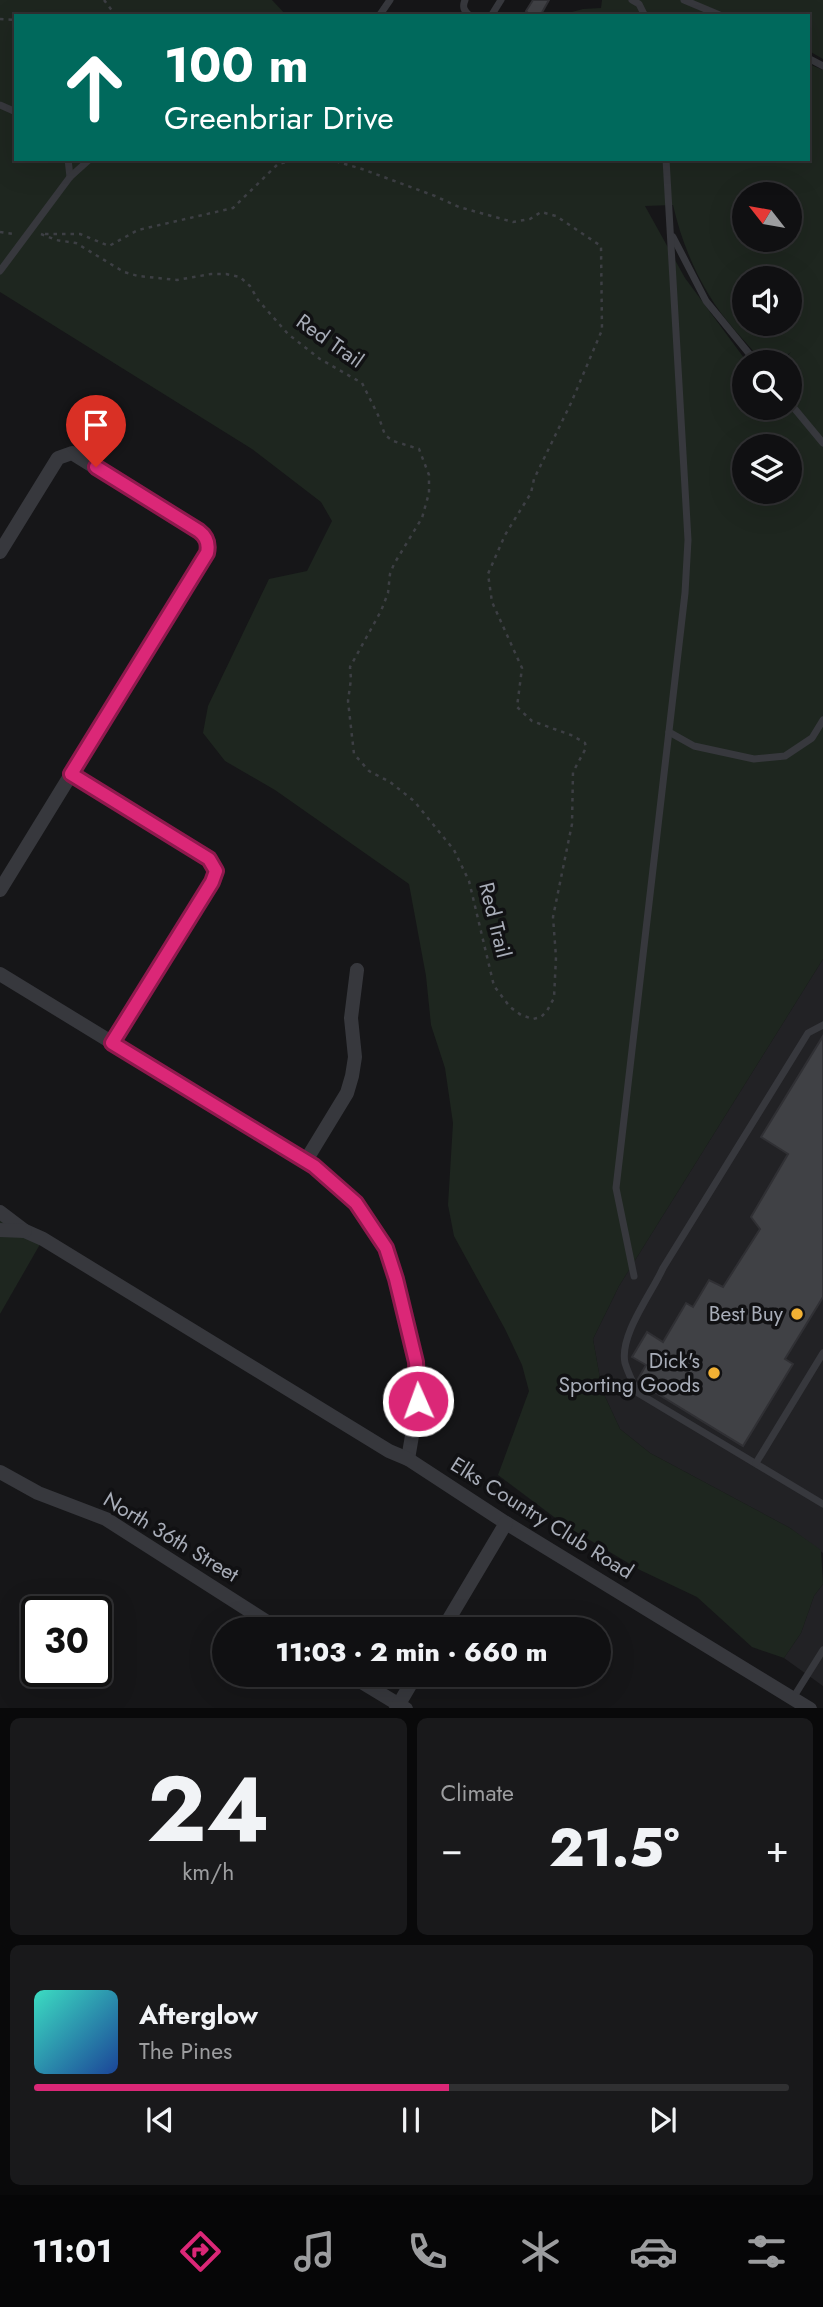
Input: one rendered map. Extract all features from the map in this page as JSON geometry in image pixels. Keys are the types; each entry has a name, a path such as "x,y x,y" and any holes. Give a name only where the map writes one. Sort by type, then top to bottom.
{"street":[{"path":"0,552 58,458 63,455 75,455 199,531 208,546 207,553 0,890"},
{"path":"71,774 209,859 216,871 212,882 112,1043"},
{"path":"305,1162 346,1093 352,1076 355,1057 351,1018 357,970"},
{"path":"0,974 305,1162 356,1203 386,1248 416,1362 418,1401 408,1459"},
{"name":"Elks Country Club Road","path":"0,1212 24,1231 43,1239 389,1451 408,1459 506,1523 808,1708"},
{"path":"0,1230 24,1231"},
{"name":"North 36th Street","path":"0,1472 38,1493 113,1523 259,1617"},
{"path":"450,1617 506,1523"},
{"path":"369,1687 400,1707 410,1687"}],"lane":[{"path":"684,0 717,14"},
{"path":"68,161 70,177"},
{"path":"0,271 70,177 88,161"},
{"path":"634,1276 616,1188 685,593 688,540 666,161"},
{"path":"671,234 706,301 746,350"},
{"path":"802,418 823,443"},
{"path":"669,732 694,746 754,759 785,756 812,738 823,720"},
{"path":"823,1025 808,1033 663,1268 629,1331 624,1360 638,1393 823,1504"},
{"path":"756,1463 823,1353"},
{"path":"793,1698 822,1653"}],"path":[{"name":"Red Trail","path":"292,161 278,164 233,208 138,230 109,246 80,234 41,234 76,243 132,275 177,280 211,274 240,277 288,334 320,359 362,383 385,435 393,442 419,449 428,469 429,493 422,519 390,573 388,593 381,611 350,667 348,701 352,742 358,760 369,771 407,794 454,850 469,881 494,986 510,1007 520,1015 533,1019 541,1017 554,998 556,957 553,918 572,824 573,772 586,748 585,743 571,734 542,727 517,707 522,668 492,603 488,575 505,535 531,493 534,479 571,403 602,330 601,246 556,216 541,212 519,223 513,222 459,207 334,161"}],"shaded area":[{"path":"0,0 272,0 285,14 14,14 14,161 810,161 810,64 823,70 823,959 619,1286 593,1339 602,1390 620,1429 650,1453 790,1528 821,1550 823,1584 814,1596 801,1633 784,1658 752,1647 697,1597 640,1570 566,1526 498,1475 529,1391 522,1365 505,1329 454,1236 448,1205 453,1123 445,1068 431,1025 426,976 409,884 275,790 225,761 203,733 208,706 269,579 307,571 332,521 321,502 252,449 0,292"},
{"path":"602,0 823,0 823,59 810,52 810,14 564,14 601,8"},
{"path":"823,959 823,1553 790,1528 650,1453 620,1429 602,1390 593,1339 619,1286"},
{"path":"0,1212 43,1239 0,1314"},
{"path":"823,1584 823,1686 784,1658 801,1633 814,1596"}],"building":[{"path":"533,0 549,0 541,14 528,14 526,11"},
{"path":"823,1036 823,1297 785,1359 793,1364 743,1446 640,1383 638,1379 646,1365 632,1357 647,1332 663,1342 686,1303 693,1307 709,1280 723,1287 760,1229 751,1217 788,1154 761,1137"}],"place":[{"name":"Best Buy","path":"797,1314"},
{"name":"Dick's Sporting Goods","path":"714,1373"}],"route":[{"path":"96,467 199,531 208,546 207,553 71,774 209,859 216,871 212,882 112,1043 314,1166 356,1203 381,1238 396,1279 416,1362 418,1401"}]}
